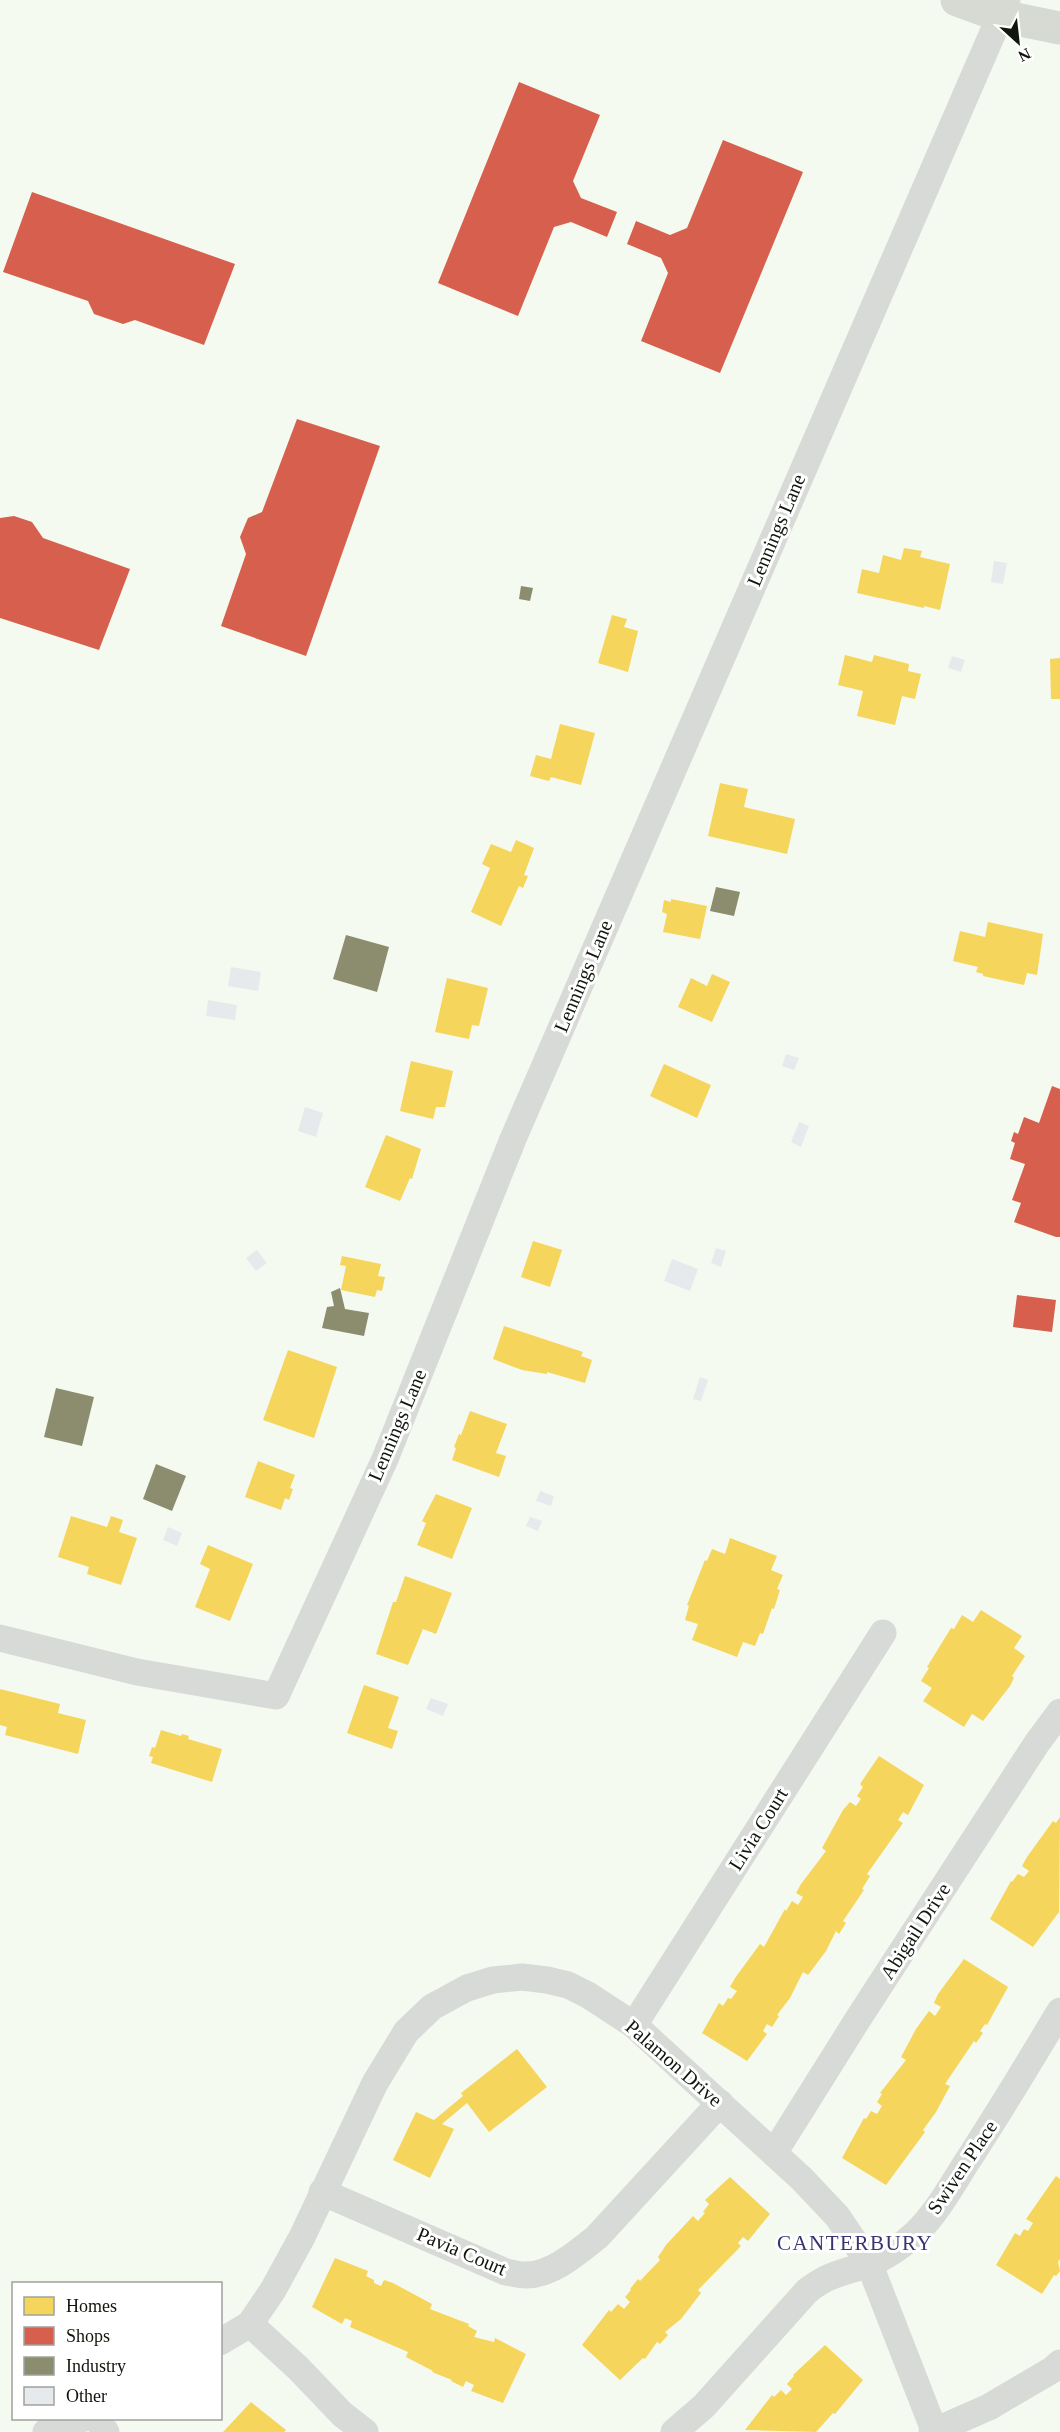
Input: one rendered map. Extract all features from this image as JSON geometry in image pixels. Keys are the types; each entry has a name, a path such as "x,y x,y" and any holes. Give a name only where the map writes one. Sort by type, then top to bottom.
{"street":[{"path":"957,0 1004,8 1060,28"},
{"name":"Lennings Lane","path":"0,1638 137,1672 276,1696 385,1459 518,1128 1004,8"},
{"name":"Livia Court","path":"634,2025 883,1633"},
{"name":"Abigail Drive","path":"774,2153 858,2019 1037,1743 1060,1712"},
{"name":"Palamon Drive","path":"222,2341 250,2324 273,2289 302,2236 375,2083 406,2032 432,2007 467,1988 494,1980 522,1977 547,1980 568,1985 588,1995 634,2025 802,2178 837,2216 869,2263 933,2431"},
{"name":"Swiven Place","path":"674,2432 704,2406 807,2291 820,2280 840,2271 869,2263 894,2250 915,2234 931,2215 1000,2110 1060,2011"},
{"name":"Pavia Court","path":"322,2192 506,2272 527,2275 547,2271 577,2253 597,2237 720,2103"},
{"path":"250,2324 298,2368 342,2414 365,2432"},
{"path":"933,2431 989,2407 1053,2370 1060,2363"},
{"path":"46,2432 79,2420"}],"building: Homes":[{"path":"904,548 922,551 920,557 950,564 940,610 857,593 862,569 879,573 883,555 901,560"},
{"path":"612,615 627,619 624,627 638,631 628,672 598,663"},
{"path":"845,655 872,662 874,655 909,664 908,671 921,674 915,699 902,696 895,725 857,716 863,691 838,685"},
{"path":"1060,658 1060,699 1051,699 1050,659"},
{"path":"560,724 595,733 581,785 551,777 549,781 530,776 536,755 551,759"},
{"path":"720,783 748,789 744,807 795,819 787,854 708,836"},
{"path":"516,840 534,848 524,875 528,876 523,888 519,886 501,926 471,912 490,868 482,864 491,844 511,852"},
{"path":"671,899 707,906 700,939 663,932 667,914 662,912 664,900 671,902"},
{"path":"988,922 1043,934 1037,975 1027,973 1024,985 983,976 976,972 978,967 953,961 960,931 985,937"},
{"path":"712,974 730,982 712,1022 678,1007 691,978 707,986"},
{"path":"447,978 488,988 479,1026 472,1025 469,1039 435,1032"},
{"path":"411,1061 453,1071 445,1107 436,1107 433,1119 400,1111"},
{"path":"664,1064 711,1085 697,1118 650,1096"},
{"path":"386,1135 421,1149 412,1179 410,1178 400,1201 365,1187"},
{"path":"533,1241 562,1250 550,1287 521,1277"},
{"path":"342,1256 381,1264 378,1276 385,1277 382,1291 377,1290 375,1297 341,1290 346,1266 340,1265"},
{"path":"504,1326 583,1352 581,1356 592,1360 585,1383 547,1372 547,1374 522,1370 493,1359"},
{"path":"288,1350 337,1367 314,1438 263,1420"},
{"path":"470,1411 507,1424 496,1453 506,1456 499,1477 452,1460 456,1448 454,1447"},
{"path":"258,1461 295,1475 290,1488 293,1489 289,1500 285,1498 281,1510 245,1497"},
{"path":"436,1494 472,1508 452,1559 417,1545 426,1523 422,1521"},
{"path":"71,1516 107,1527 111,1516 123,1520 119,1532 137,1538 121,1585 87,1574 89,1567 58,1557"},
{"path":"730,1538 777,1556 771,1570 783,1575 777,1589 780,1590 774,1609 772,1608 763,1634 760,1633 755,1646 743,1642 737,1657 692,1640 698,1624 685,1620 689,1606 687,1605 705,1560 707,1561 712,1549 725,1554"},
{"path":"208,1545 253,1564 230,1621 195,1607 210,1569 200,1564"},
{"path":"405,1576 452,1593 436,1634 423,1629 408,1665 376,1654 393,1602 396,1602"},
{"path":"981,1610 1022,1636 1014,1648 1025,1656 1012,1676 1014,1678 1010,1686 983,1721 972,1714 964,1727 923,1701 932,1688 921,1681 951,1628 954,1629 962,1615 973,1622"},
{"path":"364,1685 399,1697 388,1728 398,1731 392,1749 347,1733"},
{"path":"0,1689 60,1704 58,1713 86,1720 78,1754 5,1735 7,1727 0,1725"},
{"path":"161,1730 189,1736 188,1739 222,1749 212,1782 151,1763 153,1757 149,1756 152,1747 155,1748"},
{"path":"879,1756 924,1785 908,1815 903,1812 898,1820 903,1823 867,1874 870,1876 862,1889 864,1890 843,1921 846,1923 839,1934 836,1931 826,1951 808,1975 803,1972 790,1998 777,2015 779,2016 772,2027 767,2024 763,2031 767,2034 747,2061 702,2033 719,2003 723,2006 728,1998 731,1999 737,1991 730,1987 735,1978 760,1944 764,1947 785,1909 786,1911 792,1901 798,1905 803,1897 796,1893 826,1851 822,1848 843,1810 850,1802 856,1806 861,1799 857,1796 863,1787 860,1784"},
{"path":"1060,1817 1059,1912 1033,1947 990,1919 1011,1881 1018,1874 1024,1877 1029,1871 1022,1866 1027,1857 1053,1821 1056,1823"},
{"path":"964,1959 1008,1987 987,2025 985,2024 980,2031 983,2033 976,2043 974,2041 945,2084 950,2086 923,2130 925,2132 886,2185 842,2158 864,2118 866,2119 871,2111 877,2114 882,2106 877,2102 882,2094 880,2093 906,2060 901,2057 916,2029 929,2011 935,2016 941,2007 934,2003 938,1994"},
{"path":"517,2049 547,2087 489,2132 467,2103 442,2124 454,2129 430,2178 393,2160 416,2112 434,2120 463,2096 461,2093"},
{"path":"1056,2176 1060,2179 1060,2259 1058,2262 1060,2271 1056,2276 1054,2275 1042,2294 996,2265 1015,2233 1020,2236 1024,2229 1028,2231 1033,2223 1026,2219"},
{"path":"730,2177 770,2214 748,2241 743,2237 738,2243 741,2246 698,2290 701,2293 681,2319 665,2332 668,2335 660,2344 657,2342 645,2359 643,2358 620,2380 582,2345 609,2310 611,2312 618,2304 624,2309 630,2302 625,2297 638,2279 640,2281 660,2260 658,2257 666,2245 693,2216 698,2221 709,2204 705,2200"},
{"path":"335,2258 368,2271 366,2276 374,2280 374,2283 381,2286 384,2280 393,2283 432,2304 430,2309 469,2324 468,2326 477,2331 474,2337 494,2342 495,2338 526,2354 503,2403 471,2391 474,2385 466,2381 463,2387 432,2372 406,2357 408,2352 350,2327 352,2321 345,2318 342,2324 312,2307"},
{"path":"825,2345 863,2380 835,2414 833,2413 816,2432 745,2430 772,2395 774,2397 781,2390 786,2395 792,2389 787,2384 793,2375"},
{"path":"251,2402 286,2430 284,2432 223,2432"}],"building: Shops":[{"path":"519,82 600,115 573,181 581,198 617,212 607,237 571,222 554,227 518,316 438,283"},
{"path":"723,140 803,172 720,373 641,341 668,273 661,258 627,244 636,221 670,235 687,228"},
{"path":"32,192 235,264 204,345 135,320 123,324 94,314 88,301 3,272"},
{"path":"297,419 380,446 306,656 221,626 246,554 240,537 248,518 262,512"},
{"path":"14,516 32,522 43,538 130,569 99,650 0,618 0,518"},
{"path":"1052,1086 1060,1089 1060,1237 1014,1222 1021,1203 1012,1200 1025,1164 1010,1159 1015,1143 1011,1141 1014,1132 1018,1134 1024,1117 1039,1123"},
{"path":"1017,1295 1056,1300 1052,1332 1013,1327"}],"building: Industry":[{"path":"521,586 533,588 530,601 519,599"},
{"path":"716,887 740,892 734,916 710,911"},
{"path":"346,935 389,947 377,992 333,979"},
{"path":"340,1288 345,1309 369,1313 364,1336 322,1328 327,1307 334,1306 331,1292"},
{"path":"56,1388 94,1397 82,1446 44,1437"},
{"path":"156,1464 186,1476 172,1511 143,1499"}],"building: Other":[{"path":"994,561 1007,563 1003,584 991,582"},
{"path":"952,656 965,660 961,672 948,668"},
{"path":"231,967 261,972 258,991 228,986"},
{"path":"208,1000 237,1005 235,1020 206,1016"},
{"path":"786,1054 799,1058 794,1070 782,1066"},
{"path":"305,1107 323,1113 316,1137 298,1131"},
{"path":"799,1122 809,1126 801,1147 791,1142"},
{"path":"716,1248 726,1251 721,1267 711,1263"},
{"path":"257,1250 267,1263 256,1271 246,1258"},
{"path":"672,1259 698,1269 690,1291 664,1281"},
{"path":"700,1377 708,1380 701,1401 693,1399"},
{"path":"540,1491 554,1496 551,1506 536,1501"},
{"path":"530,1517 542,1521 538,1531 526,1526"},
{"path":"168,1527 182,1533 177,1546 163,1540"},
{"path":"431,1698 448,1704 443,1716 426,1709"}],"district":[{"name":"CANTERBURY","path":"855,2243"}]}
